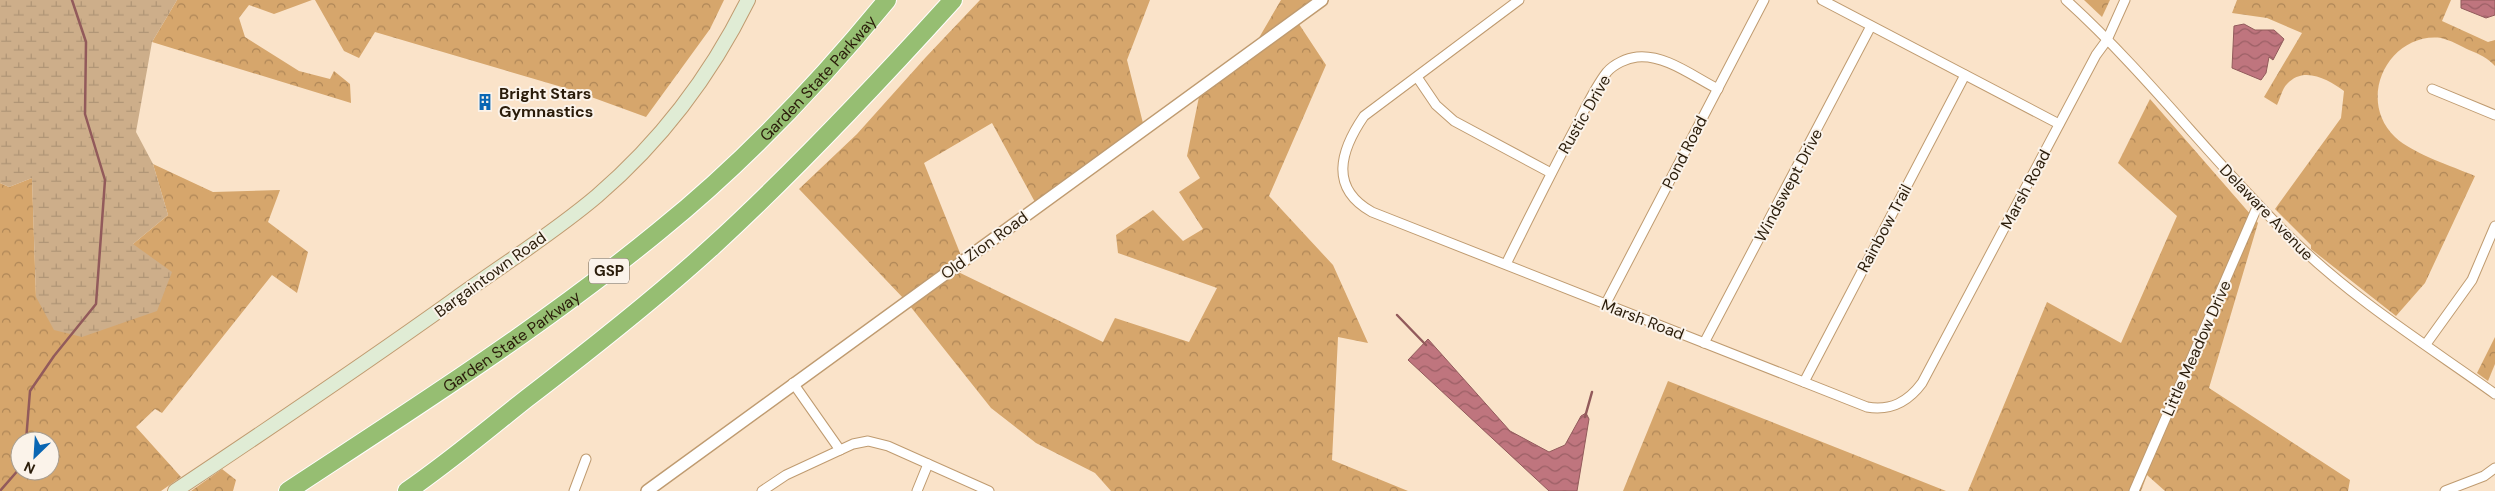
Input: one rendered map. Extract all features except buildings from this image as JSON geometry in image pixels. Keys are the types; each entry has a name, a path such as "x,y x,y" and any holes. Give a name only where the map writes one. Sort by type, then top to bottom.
{"highway":[{"name":"Garden State Parkway","path":"288,491 527,331 660,231 767,133 887,0"},
{"path":"407,491 556,377 652,299 712,247 787,176 897,62 953,0"}],"main road":[{"name":"Bargaintown Road","path":"175,491 427,319 596,197 644,150 689,98 724,45 748,0"}],"street":[{"name":"Old Zion Road","path":"647,491 1322,0"},
{"name":"Marsh Road","path":"1519,0 1417,77 1378,103 1360,122 1342,169 1346,188 1353,199 1372,212 1867,407 1878,409 1888,408 1908,399 1928,372 2096,55 2107,40 2125,0"},
{"name":"Pond Road","path":"1605,304 1764,0"},
{"path":"1822,0 2059,124"},
{"name":"Delaware Avenue","path":"2066,0 2107,40 2258,205 2322,267 2495,394"},
{"name":"Windswept Drive","path":"1704,343 1871,26"},
{"name":"Rustic Drive","path":"1506,264 1551,173 1608,71 1623,61 1636,57 1650,57 1665,62 1718,89"},
{"name":"Rainbow Trail","path":"1804,382 1965,75"},
{"path":"1417,77 1436,105 1454,121 1551,173"},
{"path":"2432,89 2495,115"},
{"name":"Little Meadow Drive","path":"2134,491 2258,205"},
{"path":"2426,344 2472,280 2495,226"},
{"path":"793,383 840,450"},
{"path":"762,491 786,475 853,444 873,442 989,491"},
{"path":"574,491 586,459"},
{"path":"916,491 928,464"},
{"path":"2445,491 2484,476 2495,468"}],"green space":[{"path":"0,0 177,0 152,42 136,132 153,164 168,215 133,244 172,272 157,311 82,337 54,330 36,297 32,178 9,187 0,183"},
{"path":"177,0 312,0 274,14 249,5 239,18 245,37 299,71 330,79 334,71 350,84 351,103 152,42"},
{"path":"315,0 724,0 710,29 646,117 572,90 375,32 359,58 344,51"},
{"path":"980,0 1150,0 1127,60 1144,127 1036,204 992,123 924,163 962,258 950,268 1103,342 1115,318 1189,342 1217,288 1118,253 1116,235 1153,210 1183,241 1203,229 1179,192 1200,178 1187,156 1201,87 1253,48 1281,0 1319,0 1295,18 1326,65 1269,196 1333,265 1368,343 1338,337 1332,460 1408,491 1111,491 1095,473 1036,443 991,408 906,301 799,189 857,134"},
{"path":"2084,0 2110,0 2102,17"},
{"path":"2237,0 2451,0 2442,21 2488,42 2495,40 2495,66 2480,55 2441,38 2423,39 2407,45 2393,56 2384,71 2379,87 2378,104 2383,121 2395,137 2422,154 2475,176 2425,283 2396,316 2311,249 2311,245 2275,209 2341,118 2344,91 2324,79 2309,75 2294,78 2285,86 2277,105 2264,97 2302,33 2267,18 2232,13"},
{"path":"2150,99 2258,223 2209,388 2350,480 2348,491 2165,491 2147,475 2141,491 1968,491 2047,302 2121,343 2177,216 2118,163"},
{"path":"153,164 213,192 280,190 268,222 308,252 297,293 272,275 162,413 155,409 136,427 181,477 161,491 0,491 0,183 9,187 32,178 36,297 133,244 168,215"},
{"path":"2495,337 2495,364 2488,381 2477,373"},
{"path":"1668,381 1946,491 1623,491"},
{"path":"222,469 236,480 233,491 191,491"}],"water":[{"path":"2461,0 2495,0 2495,15 2486,18 2461,8"},
{"path":"2244,24 2255,30 2274,30 2284,39 2273,60 2269,57 2266,73 2261,80 2232,68 2234,26"},
{"path":"1428,339 1510,431 1549,452 1565,445 1581,416 1586,413 1589,419 1577,491 1549,491 1408,360"}],"waterway":[{"path":"27,431 30,391 54,356 96,304 105,180 85,114 86,42 72,0"},
{"path":"1397,315 1426,345"},
{"path":"1585,417 1592,392"},
{"path":"0,491 10,480"}],"place":[{"name":"Bright Stars Gymnastics","path":"485,102"}]}
